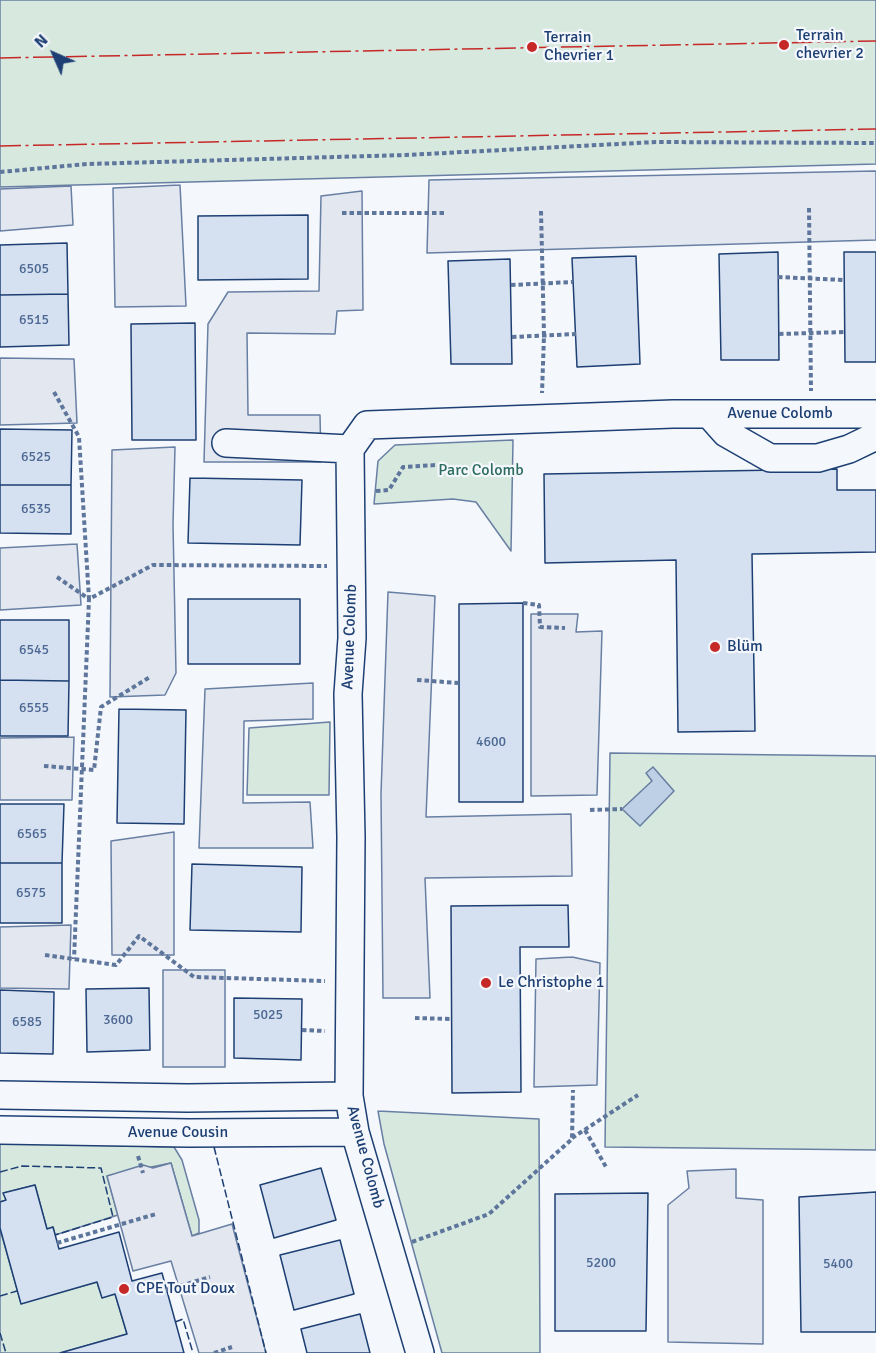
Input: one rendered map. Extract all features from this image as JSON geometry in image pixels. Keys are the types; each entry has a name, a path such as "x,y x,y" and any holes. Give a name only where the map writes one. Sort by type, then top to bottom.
{"street":[{"name":"Avenue Colomb","path":"420,1353 356,1132 349,1096 351,837 348,694 352,638 350,449 368,425 710,414 876,414"},
{"path":"710,414 726,433 770,459 818,458 849,449 876,436"},
{"path":"226,442 350,449"},
{"path":"0,1095 187,1098 349,1096"},
{"name":"Avenue Cousin","path":"0,1130 189,1133 356,1132"}],"path":[{"path":"0,172 87,164 406,156 656,142 876,143"},
{"path":"809,208 811,415"},
{"path":"541,211 544,335 541,421"},
{"path":"342,213 445,213"},
{"path":"778,277 844,280"},
{"path":"511,285 573,282"},
{"path":"779,334 844,332"},
{"path":"512,337 576,334"},
{"path":"54,392 79,437 89,598 74,959"},
{"path":"351,492 389,490 404,467 437,465"},
{"path":"89,598 153,565 352,566"},
{"path":"57,577 89,598"},
{"path":"523,603 539,605 540,627 566,628"},
{"path":"44,766 94,770 101,707 150,677"},
{"path":"417,680 459,683"},
{"path":"590,810 622,809"},
{"path":"45,955 116,965 139,936 194,977 350,981"},
{"path":"415,1018 452,1018"},
{"path":"572,1139 573,1090"},
{"path":"390,1250 489,1214 572,1139 638,1095"},
{"path":"585,1130 606,1167"},
{"path":"57,1243 156,1214"},
{"path":"166,1290 210,1277"},
{"path":"214,1353 232,1347"}],"green space":[{"path":"0,0 876,0 876,164 0,187"},
{"name":"Parc Colomb","path":"513,440 511,551 476,502 453,499 374,504 378,461 395,445"},
{"path":"330,722 329,795 247,795 249,728"},
{"path":"610,753 876,756 876,1150 605,1147"},
{"path":"378,1111 539,1119 540,1353 442,1353 384,1144"},
{"path":"0,1143 174,1147 182,1160 199,1220 199,1233 192,1236 171,1163 107,1176 118,1215 55,1235 53,1227 47,1229 35,1185 4,1193 6,1200 0,1202"},
{"path":"0,1229 21,1303 97,1282 102,1297 115,1294 127,1334 60,1353 0,1353"}],"shaded area":[{"path":"876,171 876,240 427,253 429,180"},
{"path":"180,185 186,306 115,307 113,188"},
{"path":"71,186 73,225 0,231 0,189"},
{"path":"362,191 363,310 337,311 335,334 247,333 248,415 320,415 321,462 204,462 208,324 228,292 319,291 321,196"},
{"path":"0,358 74,359 77,423 0,425"},
{"path":"175,447 173,524 176,673 165,695 110,697 112,450"},
{"path":"77,544 81,605 0,610 0,548"},
{"path":"388,592 435,596 426,817 571,814 572,876 425,878 430,998 383,998 381,794"},
{"path":"531,614 578,614 576,632 602,631 597,795 531,796"},
{"path":"313,683 313,719 244,721 243,803 310,802 313,848 199,848 205,689"},
{"path":"74,737 72,800 0,800 0,738"},
{"path":"174,832 174,955 112,955 111,841"},
{"path":"71,925 69,989 0,988 0,927"},
{"path":"572,957 600,963 597,1085 534,1087 536,959"},
{"path":"163,970 225,970 225,1067 163,1067"},
{"path":"171,1163 192,1236 232,1224 266,1353 199,1353 171,1261 133,1271 107,1176 143,1165 153,1168"},
{"path":"736,1169 736,1198 763,1200 763,1344 668,1342 668,1205 689,1188 687,1171"}],"water":[{"path":"653,767 674,791 640,826 622,809 652,781 646,773"}],"building":[{"path":"308,215 308,279 198,280 198,216"},
{"path":"67,243 68,294 0,295 0,245"},
{"path":"778,252 779,360 721,360 719,254"},
{"path":"844,252 876,252 876,362 845,362"},
{"path":"636,256 640,364 577,367 572,258"},
{"path":"510,259 512,364 451,364 448,261"},
{"path":"68,294 69,345 0,347 0,295"},
{"path":"195,323 196,440 132,440 131,324"},
{"path":"0,429 72,430 71,485 0,485"},
{"name":"Blüm","path":"837,469 837,490 876,490 876,552 752,554 755,731 678,732 676,560 545,563 544,474"},
{"path":"190,478 302,480 300,545 188,543"},
{"path":"0,485 71,485 71,534 0,533"},
{"path":"188,599 300,599 300,664 188,664"},
{"path":"523,603 523,802 459,802 459,604"},
{"path":"0,620 69,620 69,681 0,680"},
{"path":"0,680 69,681 68,736 0,736"},
{"path":"119,709 186,710 184,824 117,823"},
{"path":"0,804 64,804 62,863 0,863"},
{"path":"0,863 62,863 62,923 0,923"},
{"path":"192,864 302,867 301,932 190,930"},
{"name":"Le Christophe 1","path":"568,905 569,947 520,947 521,1092 452,1093 451,906"},
{"path":"149,988 150,1050 87,1052 86,989"},
{"path":"0,990 54,992 53,1054 0,1053"},
{"path":"234,998 302,999 301,1060 234,1058"},
{"path":"321,1168 336,1220 274,1238 260,1185"},
{"path":"35,1185 47,1229 53,1227 59,1249 119,1232 132,1281 162,1273 184,1353 60,1353 127,1334 115,1294 102,1298 97,1282 21,1304 0,1228 0,1202 6,1200 3,1193"},
{"path":"876,1192 876,1332 801,1332 799,1197"},
{"path":"648,1193 646,1331 555,1331 555,1194"},
{"path":"340,1240 354,1294 294,1310 280,1255"},
{"path":"360,1314 370,1353 307,1353 301,1329"}],"fence":[{"path":"214,1147 266,1353"},
{"path":"0,1172 22,1166 101,1168 113,1217 55,1235"},
{"path":"0,1296 17,1291"},
{"path":"175,1322 183,1319 193,1353"},
{"path":"0,1333 6,1353"}],"power":[{"path":"0,58 876,41"},
{"path":"0,146 876,129"}],"place":[{"name":"Terrain chevrier 2","path":"784,45"},
{"name":"Terrain Chevrier 1","path":"532,47"},
{"name":"Blüm","path":"715,647"},
{"name":"Le Christophe 1","path":"486,983"},
{"name":"CPE Tout Doux","path":"124,1289"}]}
